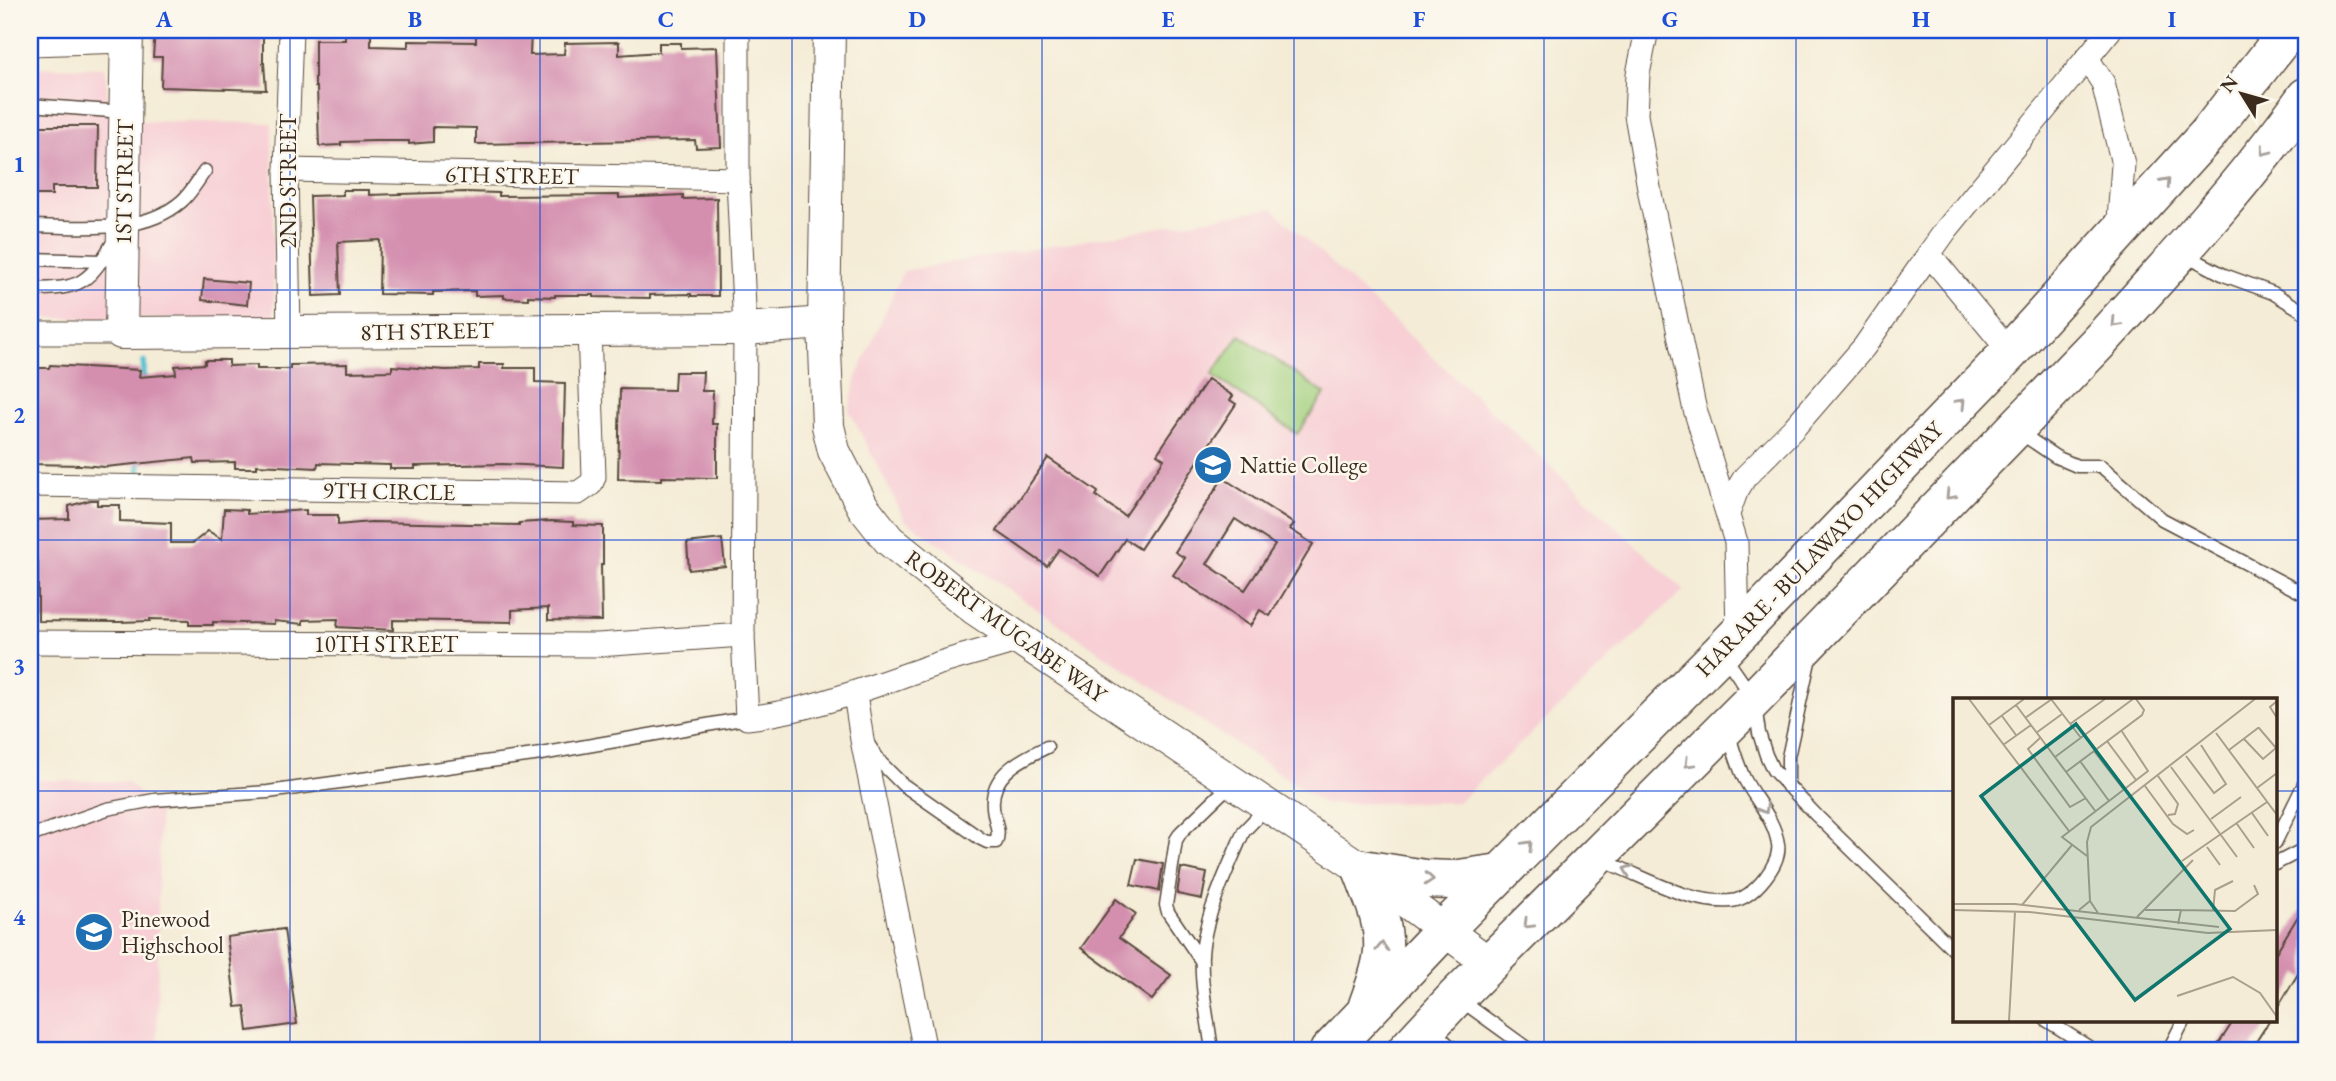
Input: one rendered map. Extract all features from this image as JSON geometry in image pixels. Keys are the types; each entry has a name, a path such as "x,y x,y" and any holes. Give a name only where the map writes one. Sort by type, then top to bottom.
{"highway":[{"name":"HARARE - BULAWAYO HIGHWAY","path":"1329,1051 2010,352 2208,134 2290,30"},
{"path":"1430,1043 1455,997 1754,699 2143,295 2244,179 2306,97"},
{"path":"1362,869 1425,879 1452,880 1500,873"},
{"path":"1362,869 1379,913 1382,932 1381,965 1366,1013"}],"street":[{"name":"2ND STREET","path":"289,333 286,170 291,30"},
{"path":"738,30 738,179 745,329 743,635 747,718 776,714 855,694 926,667 1019,640"},
{"name":"ROBERT MUGABE WAY","path":"829,30 824,323 828,426 834,451 863,507 889,540 919,566 1019,640 1362,869 1489,963"},
{"path":"1647,30 1638,74 1636,115 1694,406 1736,542 1729,643"},
{"path":"1728,514 1745,477 1793,429 1864,347 1946,230 2022,134 2110,30"},
{"path":"30,44 127,35"},
{"name":"1ST STREET","path":"121,333 127,35"},
{"path":"2087,58 2103,83 2123,164 2118,235"},
{"name":"6TH STREET","path":"286,170 738,179"},
{"path":"1929,254 2010,352"},
{"name":"8TH STREET","path":"30,332 745,329 824,323"},
{"name":"9TH CIRCLE","path":"30,485 578,493 590,484 594,477 589,329"},
{"name":"10TH STREET","path":"30,642 598,645 743,635"},
{"path":"855,694 925,1051"}],"lane":[{"path":"30,105 125,112"},
{"path":"30,226 122,227 167,212 185,199 205,171"},
{"path":"30,289 63,289 85,280 102,261 122,227"},
{"path":"2180,252 2224,275 2273,293 2306,313"},
{"path":"30,259 102,261"},
{"path":"2015,429 2056,457 2077,466 2101,466 2162,519 2306,595"},
{"path":"1788,787 1788,757 1816,634"},
{"path":"1729,643 1754,699 1766,755 1773,770 1953,948"},
{"path":"30,836 107,809 154,800 268,792 514,758 747,718"},
{"path":"1595,858 1683,894 1706,900 1734,901 1756,890 1773,868 1779,846 1768,815 1744,778 1726,725"},
{"path":"862,740 869,744 881,763 902,784 981,839 992,843 996,842 998,836 992,803 998,781 1005,771 1021,759 1047,747"},
{"path":"2276,841 2302,798 2306,780"},
{"path":"1202,962 1166,905 1173,848 1181,832 1232,783"},
{"path":"1212,1051 1202,962 1203,940 1210,914 1244,831 1267,807"},
{"path":"2276,863 2306,848"},
{"path":"1455,997 1531,1051"},
{"path":"2048,1021 2095,1051"},
{"path":"2168,1051 2183,1021"}],"shaded area":[{"path":"30,67 105,68 110,121 272,123 274,319 30,318"},
{"name":"Nattie College","path":"1272,208 1684,590 1458,802 1324,804 905,520 849,410 857,376 903,271"},
{"name":"Pinewood Highschool","path":"30,780 127,782 159,812 157,1051 30,1051"}],"green space":[{"path":"1240,335 1325,394 1297,434 1212,375"}],"building":[{"path":"155,30 263,30 266,90 161,87 162,57 153,57"},
{"path":"345,33 371,33 371,46 408,47 408,41 476,42 476,33 531,33 530,55 564,54 565,43 619,42 619,55 659,52 659,43 681,43 681,48 717,47 721,147 696,148 695,140 476,144 476,128 433,127 433,142 341,142 341,145 319,146 315,40 345,40"},
{"path":"30,126 98,126 97,187 52,187 52,195 30,195"},
{"path":"343,190 369,190 369,195 465,192 499,193 499,196 619,195 619,198 683,195 683,199 717,198 718,296 650,295 650,298 555,295 528,296 528,299 504,298 504,295 475,296 475,291 433,292 433,295 379,294 380,240 338,242 340,295 313,296 310,196 343,195"},
{"path":"204,279 249,283 247,305 202,300"},
{"path":"205,360 229,360 229,366 257,365 257,369 290,369 290,365 347,364 347,372 392,371 392,366 445,370 479,369 479,364 504,364 504,368 535,368 535,382 565,383 563,467 503,464 390,469 390,465 318,463 317,468 257,465 257,468 235,468 235,462 195,463 194,458 105,467 30,464 30,368 49,368 50,365 140,370 139,377 176,374 175,366 205,364"},
{"path":"675,372 703,372 702,391 713,391 712,424 717,424 717,478 618,479 620,389 674,390"},
{"path":"1208,379 1233,396 1230,400 1236,404 1140,549 1125,539 1100,576 1059,549 1047,566 997,531 1048,458 1098,492 1096,496 1125,516 1164,459 1157,454"},
{"path":"1223,478 1294,524 1290,529 1313,544 1270,616 1260,610 1250,626 1173,575 1185,558 1175,552","holes":["1235,519 1275,545 1245,590 1207,564"]},
{"path":"97,500 97,505 120,505 120,521 171,523 171,543 193,543 208,531 222,539 224,509 247,510 247,514 306,510 306,515 338,515 338,525 371,522 519,525 551,521 603,526 602,621 548,620 548,608 512,610 512,622 393,620 393,630 337,627 338,619 303,620 303,624 274,621 274,624 213,622 213,625 189,625 189,620 150,619 119,622 38,621 38,563 30,563 30,520 69,519 69,506"},
{"path":"722,539 725,566 689,570 687,543"},
{"path":"1137,859 1163,864 1159,891 1131,885"},
{"path":"1181,868 1207,873 1202,899 1177,894"},
{"path":"1116,899 1136,914 1119,938 1171,975 1152,1000 1081,948"},
{"path":"2306,903 2306,979 2298,974 2276,1010 2276,952"},
{"path":"284,929 297,1024 248,1031 245,1006 236,1007 227,937"},
{"path":"2233,1021 2269,1021 2250,1051 2214,1051"}],"waterway":[{"path":"143,385 144,362"},
{"path":"139,458 139,471"}],"place":[{"name":"Nattie College","path":"1213,465"},
{"name":"Pinewood Highschool","path":"94,932"}]}
